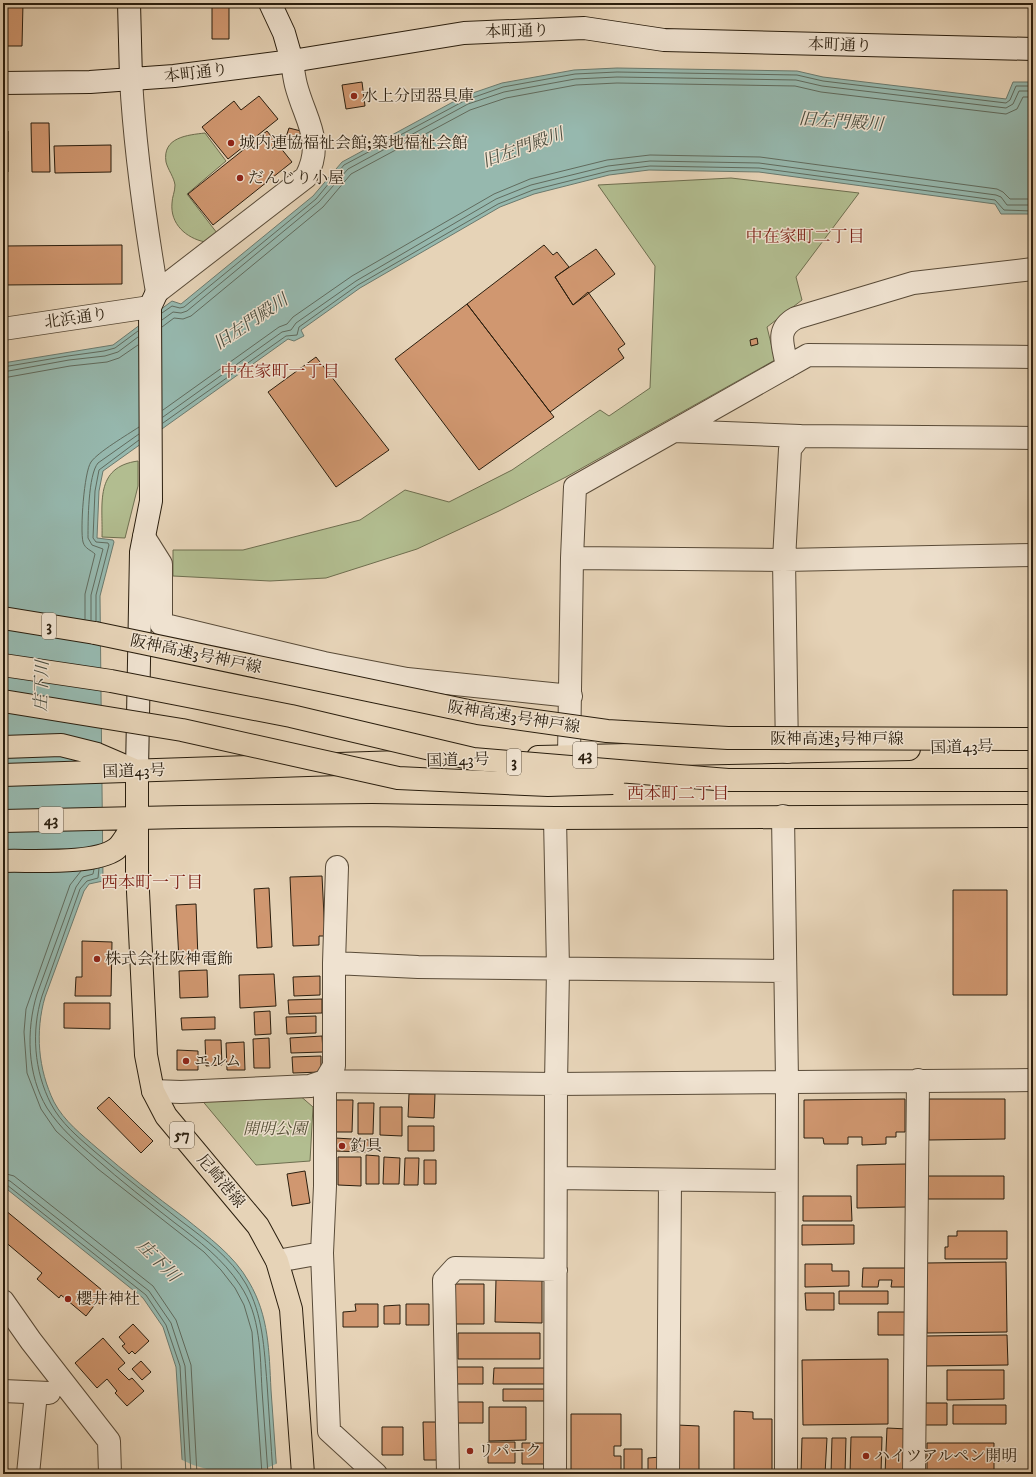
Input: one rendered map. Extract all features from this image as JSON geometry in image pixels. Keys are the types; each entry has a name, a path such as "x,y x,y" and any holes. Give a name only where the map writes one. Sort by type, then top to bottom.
{"main road":[{"name":"阪神高速3号神戸線","path":"3,618 95,633 478,713 607,731 728,738 1033,738"},
{"name":"3","path":"3,665 111,681 283,715 473,759 728,780 1033,780"},
{"path":"3,701 182,730 398,778 548,785 728,780"},
{"path":"3,747 61,745 98,763"},
{"name":"国道43号","path":"3,775 98,763 136,772 569,756 1033,745"},
{"name":"尼崎港線","path":"136,772 137,871 146,1055 153,1091 166,1116 258,1226 277,1261 291,1309 303,1474"},
{"name":"43","path":"3,821 364,815 555,818 1033,816"},
{"path":"3,861 82,859 100,856 116,849 137,819"}],"street":[{"path":"129,3 133,128 145,219 152,305 151,501 141,552 136,772"},
{"path":"152,305 306,177 312,166 315,150 312,131 296,86 292,61 284,33 270,3"},
{"name":"本町通り","path":"3,83 90,82 174,76 292,61 464,33 584,28 664,40 1033,49"},
{"path":"787,367 781,332 786,324 796,318 913,283 1033,269"},
{"name":"北浜通り","path":"3,329 152,305"},
{"path":"569,756 572,558 575,487 808,355 1033,357"},
{"path":"674,431 790,440 1033,438"},
{"path":"787,752 784,560 790,440"},
{"path":"144,537 161,564 161,624 324,663 407,679 571,696"},
{"path":"572,558 784,560 1033,555"},
{"path":"783,816 787,1081 785,1181 786,1474"},
{"path":"555,818 558,969 556,1084 555,1474"},
{"path":"337,867 334,963 334,1066 325,1081 325,1186 322,1253 329,1431 376,1474"},
{"path":"334,963 418,967 785,971"},
{"path":"914,1474 918,1080"},
{"path":"153,1091 181,1092 310,1086 325,1081 556,1084 1033,1080"},
{"path":"556,1178 785,1181"},
{"path":"668,1474 670,1180"},
{"path":"277,1261 322,1253"},
{"path":"448,1474 444,1280 454,1268 556,1270"},
{"path":"3,1301 72,1395 109,1441 110,1474"},
{"path":"3,1390 72,1395"},
{"path":"28,1474 36,1393"}],"green space":[{"path":"205,133 226,161 187,194 217,233 205,242 192,237 177,224 172,211 172,199 175,185 166,162 166,154 168,147 172,142 184,136"},
{"path":"731,178 859,193 796,277 802,300 767,327 775,360 566,477 499,511 417,549 326,578 270,581 173,576 173,550 243,550 360,520 405,490 449,502 512,470 600,410 609,416 650,388 655,266 598,185"},
{"path":"138,461 138,486 125,538 102,537 102,500 108,479 114,471 124,465"},
{"name":"開明公園","path":"298,1094 313,1107 310,1161 256,1165 200,1098"}],"water":[{"path":"617,68 797,71 823,77 1006,99 1013,82 1033,82 1033,214 1001,214 995,204 759,172 649,170 609,175 534,194 500,207 360,288 301,330 304,336 294,341 288,339 103,471 99,491 97,538 113,540 114,542 100,596 103,881 89,884 84,891 45,997 39,1037 41,1064 44,1077 54,1102 68,1121 85,1138 220,1247 243,1272 256,1295 261,1308 267,1334 277,1474 183,1474 176,1367 163,1327 143,1298 3,1186 3,363 113,345 172,301 181,304 313,196 342,162 464,96 502,83 574,70"}],"pier":[{"path":"180,1459 210,1470 234,1472 267,1468 278,1463 279,1474 181,1474"}],"building":[{"path":"3,3 23,3 22,46 3,46"},
{"path":"212,5 229,5 229,39 212,39"},
{"name":"水上分団器具庫","path":"362,82 365,106 346,109 342,85"},
{"name":"城内連協福祉会館;築地福祉会館","path":"259,96 278,119 228,159 202,127 234,101 241,110"},
{"path":"31,123 49,123 50,172 32,172"},
{"path":"289,128 301,131 298,143 285,140"},
{"path":"3,131 8,131 8,172 3,172"},
{"name":"だんじり小屋","path":"267,131 292,162 213,225 188,194"},
{"path":"111,145 111,172 55,173 54,146"},
{"path":"122,245 122,284 3,285 3,246"},
{"path":"544,245 553,255 557,252 569,267 555,277 573,305 588,292 625,344 618,349 624,358 550,412 467,304"},
{"path":"596,249 615,274 573,305 555,277"},
{"path":"467,304 554,417 479,470 395,359"},
{"path":"757,338 758,344 751,346 750,340"},
{"path":"316,357 389,450 336,487 268,392"},
{"path":"322,876 325,936 319,936 319,945 293,946 290,877"},
{"path":"269,888 272,947 257,948 254,889"},
{"path":"953,890 1007,890 1007,995 953,995"},
{"path":"196,904 198,959 179,960 176,905"},
{"name":"株式会社阪神電飾","path":"82,941 112,942 111,996 75,996 76,977 82,977"},
{"path":"207,970 208,997 180,998 179,971"},
{"path":"274,974 276,1006 240,1008 239,975"},
{"path":"320,976 320,995 294,996 293,977"},
{"path":"322,999 322,1013 289,1014 288,1000"},
{"path":"64,1003 110,1003 110,1029 64,1028"},
{"path":"270,1011 271,1034 255,1035 254,1012"},
{"path":"316,1016 316,1033 287,1034 286,1017"},
{"path":"215,1017 215,1029 182,1030 181,1018"},
{"path":"322,1036 323,1052 291,1053 290,1038"},
{"path":"269,1038 270,1068 254,1068 253,1039"},
{"path":"205,1040 221,1040 222,1065 206,1066"},
{"path":"244,1042 245,1070 227,1070 226,1043"},
{"path":"177,1050 198,1051 198,1070 177,1070"},
{"path":"321,1056 321,1072 293,1073 292,1057"},
{"path":"409,1094 435,1094 434,1118 408,1117"},
{"path":"109,1097 153,1141 141,1153 97,1108"},
{"path":"905,1099 905,1132 896,1132 896,1137 886,1137 886,1144 862,1145 862,1137 848,1137 848,1144 824,1144 823,1138 804,1138 804,1100"},
{"path":"929,1099 1005,1099 1005,1139 929,1140"},
{"path":"336,1100 353,1100 352,1132 336,1132"},
{"path":"358,1103 374,1103 373,1134 358,1134"},
{"path":"380,1107 402,1107 402,1136 380,1135"},
{"path":"408,1126 434,1126 434,1151 408,1151"},
{"path":"335,1138 369,1140 369,1152 334,1151"},
{"path":"366,1155 379,1156 379,1184 366,1184"},
{"path":"338,1157 361,1157 361,1186 338,1185"},
{"path":"384,1157 400,1158 399,1184 383,1184"},
{"path":"405,1158 419,1158 418,1185 404,1185"},
{"path":"424,1160 436,1160 436,1184 424,1184"},
{"path":"906,1164 907,1207 857,1208 857,1165"},
{"path":"305,1171 310,1203 292,1206 287,1174"},
{"path":"927,1176 1004,1176 1004,1199 928,1199"},
{"path":"803,1196 851,1196 852,1221 803,1221"},
{"path":"5,1210 108,1295 100,1304 97,1302 86,1316 61,1295 59,1298 37,1279 42,1273 3,1240 3,1212"},
{"path":"802,1225 854,1225 854,1244 802,1245"},
{"path":"957,1231 1007,1231 1007,1259 945,1259 945,1247 948,1247 948,1236 957,1236"},
{"path":"1006,1262 1007,1332 927,1333 926,1263"},
{"path":"805,1264 832,1264 832,1271 849,1271 849,1286 805,1287"},
{"path":"863,1268 906,1268 906,1287 891,1287 892,1280 879,1280 878,1287 862,1287"},
{"path":"496,1279 542,1279 542,1323 495,1322"},
{"path":"455,1284 484,1284 484,1324 455,1324"},
{"path":"839,1291 888,1291 888,1304 839,1304"},
{"path":"805,1293 834,1293 834,1310 806,1310"},
{"path":"355,1304 378,1304 378,1327 343,1327 343,1312 356,1311"},
{"path":"406,1304 429,1304 429,1325 406,1325"},
{"path":"400,1305 400,1324 384,1324 384,1306"},
{"path":"878,1312 909,1312 909,1335 878,1335"},
{"path":"133,1324 149,1341 135,1354 132,1351 129,1354 122,1346 125,1344 119,1337"},
{"path":"458,1333 540,1333 540,1359 458,1359"},
{"path":"1007,1335 1008,1365 925,1366 925,1336"},
{"path":"103,1338 125,1363 118,1369 129,1380 132,1378 144,1391 127,1406 115,1393 117,1391 107,1379 97,1388 75,1363"},
{"path":"888,1359 888,1424 803,1425 802,1360"},
{"path":"141,1361 151,1372 142,1380 132,1369"},
{"path":"455,1367 483,1367 483,1384 455,1384"},
{"path":"494,1368 547,1368 547,1384 493,1384"},
{"path":"947,1370 1004,1370 1004,1399 947,1400"},
{"path":"503,1389 548,1389 547,1401 503,1401"},
{"path":"457,1402 483,1402 483,1423 457,1423"},
{"path":"921,1403 947,1403 947,1425 921,1425"},
{"path":"953,1405 1006,1405 1006,1424 953,1424"},
{"path":"489,1407 526,1407 526,1440 489,1441"},
{"path":"734,1411 753,1412 753,1419 772,1419 772,1474 734,1474"},
{"path":"571,1414 621,1414 621,1446 614,1446 614,1456 621,1456 621,1474 571,1474"},
{"path":"423,1422 439,1422 440,1460 424,1460"},
{"path":"677,1425 699,1426 699,1474 677,1474"},
{"path":"382,1427 403,1427 403,1455 382,1455"},
{"path":"887,1428 908,1429 907,1474 885,1474"},
{"name":"ハイツアルペン開明","path":"851,1437 882,1437 881,1474 850,1474"},
{"path":"802,1438 827,1438 825,1474 801,1474"},
{"path":"832,1438 846,1438 845,1474 831,1474"},
{"path":"488,1442 515,1442 515,1463 488,1463"},
{"path":"522,1443 547,1443 547,1464 522,1464"},
{"path":"927,1443 994,1443 994,1474 927,1474"},
{"path":"624,1449 642,1449 642,1474 624,1474"},
{"path":"661,1457 661,1474 648,1474 648,1458"}],"place":[{"name":"水上分団器具庫","path":"354,96"},
{"name":"城内連協福祉会館;築地福祉会館","path":"231,143"},
{"name":"だんじり小屋","path":"240,178"},
{"name":"株式会社阪神電飾","path":"97,959"},
{"name":"エルム","path":"186,1061"},
{"name":"釣具","path":"342,1146"},
{"name":"櫻井神社","path":"68,1299"},
{"name":"リパーク","path":"470,1451"},
{"name":"ハイツアルペン開明","path":"866,1456"}],"district":[{"name":"中在家町二丁目","path":"805,237"},
{"name":"中在家町一丁目","path":"280,372"},
{"name":"西本町二丁目","path":"678,794"},
{"name":"西本町一丁目","path":"152,883"}],"water label":[{"name":"旧左門殿川","path":"841,122"},
{"name":"旧左門殿川","path":"523,148"},
{"name":"旧左門殿川","path":"251,322"},
{"name":"庄下川","path":"42,686"},
{"name":"庄下川","path":"158,1261"}]}
